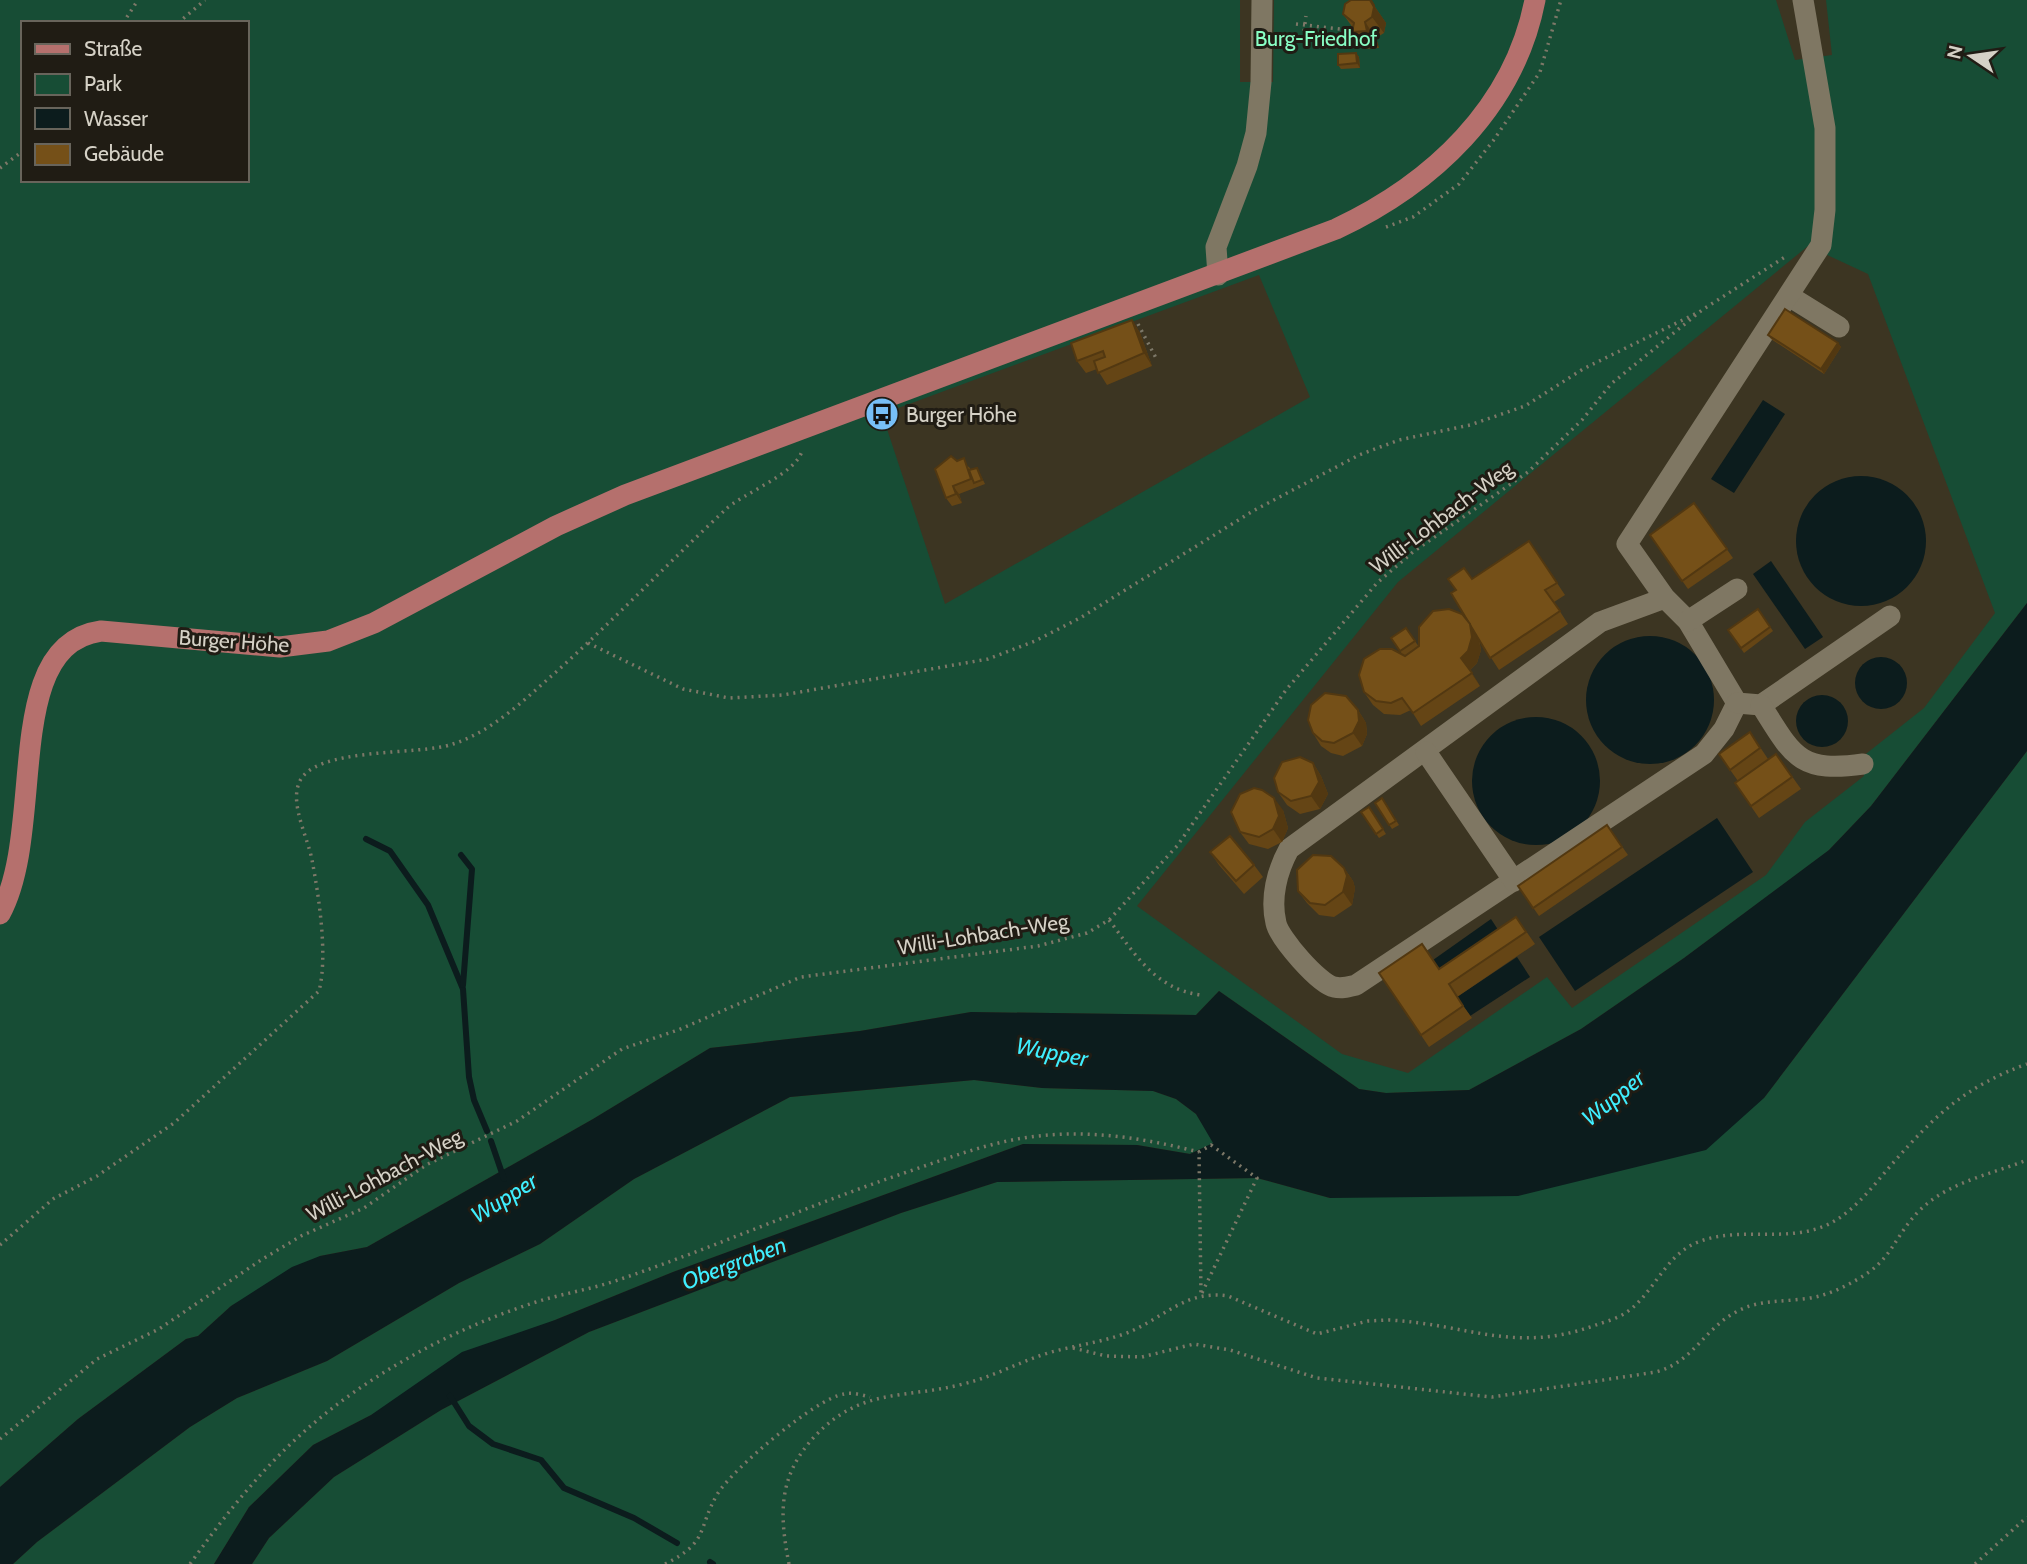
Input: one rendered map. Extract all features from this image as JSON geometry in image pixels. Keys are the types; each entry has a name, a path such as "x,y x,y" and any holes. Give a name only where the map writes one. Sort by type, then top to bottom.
{"main road":[{"name":"Burger Höhe","path":"27,668 57,643 90,632 129,632 280,647 337,638 374,623 568,520 799,429 1336,229 1406,190 1471,132 1512,70 1529,26 1535,0"},
{"path":"0,914 8,894 11,870 9,744"}],"lane":[{"path":"1218,275 1216,247 1247,166 1255,133 1261,82 1262,0"},
{"path":"1737,703 1688,621 1665,598 1627,544 1820,250 1825,226 1825,128 1802,0"},
{"path":"1790,296 1839,327"},
{"path":"1688,621 1737,589"},
{"path":"1665,598 1600,622 1426,752 1289,849 1279,866 1275,887 1278,932 1321,982 1346,988 1356,985 1704,754 1724,729 1737,703"},
{"path":"1737,703 1761,705 1890,616"},
{"path":"1761,705 1778,732 1806,763 1826,769 1863,764"},
{"path":"1426,752 1514,881"}],"path":[{"path":"123,21 138,0"},
{"path":"180,21 205,0"},
{"path":"1304,32 1306,16"},
{"path":"1296,24 1348,30"},
{"path":"0,168 21,152"},
{"name":"Willi-Lohbach-Weg","path":"0,1439 97,1359 159,1329 261,1260 301,1236 364,1208 426,1165 517,1121 622,1049 678,1030 801,977 1038,946 1087,933 1109,920 1177,846 1286,690 1377,583 1413,552 1528,472 1582,420 1611,384 1702,310 1792,252"},
{"path":"588,643 683,689 729,698 783,695 988,659 1035,641 1080,618 1253,511 1359,454 1399,440 1469,425 1525,406 1591,365 1702,310"},
{"path":"1137,322 1156,358"},
{"path":"0,1245 53,1199 97,1176 174,1123 264,1038 308,1004 319,991 323,971 318,903 312,862 297,802 298,785 303,775 316,766 343,758 450,746 472,737 515,709 588,643 734,500 792,466 801,456 804,446 799,429"},
{"path":"1109,920 1161,982 1174,989 1201,995"},
{"path":"665,1564 684,1553 696,1541 704,1530 717,1495 728,1479 778,1436 825,1401 844,1394 872,1398 963,1384 1070,1347 1127,1333 1191,1297 1201,1295 1228,1296 1317,1334 1382,1320 1522,1339 1576,1333 1627,1312 1676,1256 1698,1242 1717,1237 1793,1235 1832,1223 1863,1196 1919,1133 1953,1100 1986,1080 2027,1064"},
{"path":"190,1564 238,1498 270,1461 307,1427 405,1361 503,1314 615,1281 845,1193 973,1149 1029,1137 1095,1134 1151,1140 1199,1152 1211,1145 1257,1178 1201,1295"},
{"path":"1199,1152 1201,1295"},
{"path":"1070,1347 1121,1358 1142,1357 1180,1346 1209,1346 1317,1378 1475,1396 1503,1397 1555,1385 1657,1373 1678,1365 1736,1312 1772,1300 1821,1295 1859,1279 1888,1258 1905,1228 1932,1201 1978,1177 2027,1160"},
{"path":"789,1564 782,1529 781,1502 791,1473 807,1445 826,1425 872,1398"},
{"path":"1975,1564 1992,1552 2027,1517"}],"green space":[{"name":"Burg-Friedhof","path":"0,0 1240,0 1240,82 1273,82 1274,0 1776,0 1795,60 1832,55 1826,0 2027,0 2027,603 1871,806 1828,851 1684,958 1581,1029 1469,1090 1386,1093 1359,1089 1219,991 1196,1015 971,1012 860,1031 710,1048 593,1119 367,1247 320,1256 231,1306 198,1336 186,1339 78,1419 0,1487","holes":["1808,246 1868,274 1995,613 1924,708 1862,757 1864,776 1805,822 1766,875 1572,1008 1547,977 1408,1073 1342,1054 1137,906 1398,582","1259,275 1310,397 945,604 882,414"]},
{"path":"2027,751 2027,1564 252,1564 269,1538 334,1477 441,1410 589,1332 901,1213 997,1182 1257,1178 1330,1198 1764,1098"},
{"path":"974,1080 1042,1088 1153,1091 1176,1099 1196,1114 1214,1143 1190,1154 1137,1145 1023,1144 673,1272 555,1320 313,1445 249,1507 214,1564 13,1564 37,1542 190,1427 237,1398 327,1361 459,1283 540,1244 634,1179 790,1097"}],"water":[{"path":"1763,400 1785,414 1734,493 1711,479"},
{"path":"1861,476 1886,481 1907,495 1921,516 1926,541 1921,566 1907,587 1886,601 1861,606 1836,601 1815,587 1801,566 1796,541 1801,516 1815,495 1836,481"},
{"path":"1771,561 1823,637 1805,649 1753,574"},
{"path":"2027,603 2027,751 1764,1098 1706,1150 1518,1196 1330,1198 1257,1178 997,1182 901,1213 589,1332 441,1410 334,1477 269,1538 252,1564 214,1564 249,1507 313,1445 371,1415 462,1352 555,1320 673,1272 1023,1144 1137,1145 1190,1154 1213,1143 1196,1114 1176,1099 1153,1091 1042,1088 974,1080 790,1097 634,1179 540,1244 459,1283 327,1361 237,1398 190,1427 37,1542 13,1564 0,1564 0,1487 78,1419 186,1339 198,1336 231,1306 292,1267 320,1256 367,1247 593,1119 710,1048 860,1031 971,1012 1196,1015 1219,991 1359,1089 1386,1093 1469,1090 1581,1029 1684,958 1829,850 1871,806"},
{"path":"1650,636 1675,640 1696,654 1710,675 1714,700 1710,725 1696,746 1675,760 1650,764 1625,760 1604,746 1590,725 1586,700 1590,675 1604,654 1625,640"},
{"path":"1881,657 1891,659 1899,665 1905,673 1905,693 1899,701 1891,707 1881,709 1871,707 1863,701 1857,693 1855,683 1857,673 1863,665 1871,659"},
{"path":"1822,695 1832,697 1840,703 1846,711 1846,731 1840,739 1832,745 1822,747 1812,745 1804,739 1798,731 1796,721 1798,711 1804,703 1812,697"},
{"path":"1536,717 1561,722 1581,736 1595,756 1600,781 1595,806 1581,826 1561,840 1536,845 1511,840 1491,826 1477,806 1472,781 1477,756 1491,736 1511,722"},
{"path":"1717,818 1753,872 1575,991 1539,937"},
{"path":"1491,919 1506,942 1447,981 1433,960"},
{"path":"1517,957 1530,977 1470,1016 1457,997"}],"building":[{"path":"1351,0 1370,0 1374,7 1372,17 1365,22 1367,31 1352,32 1354,23 1343,14 1345,4"},
{"path":"1356,53 1357,63 1338,65 1338,54"},
{"path":"1785,309 1838,343 1821,369 1768,335"},
{"path":"1132,320 1144,353 1098,373 1094,361 1105,357 1103,351 1077,361 1071,343"},
{"path":"951,456 957,461 964,458 971,479 953,486 956,494 946,498 935,469"},
{"path":"977,468 982,480 974,483 969,470"},
{"path":"1694,503 1727,549 1682,581 1650,535"},
{"path":"1529,541 1557,583 1545,590 1560,611 1490,658 1451,593 1456,590 1448,579 1464,568 1472,579"},
{"path":"1449,609 1462,614 1470,624 1472,637 1468,651 1461,658 1472,673 1413,713 1402,698 1391,703 1376,701 1364,692 1359,675 1364,659 1380,649 1392,649 1405,656 1419,646 1419,627 1433,611"},
{"path":"1758,609 1770,627 1741,648 1728,630"},
{"path":"1406,628 1415,641 1400,651 1391,638"},
{"path":"1325,693 1346,696 1358,710 1359,721 1353,733 1334,743 1322,741 1313,733 1308,720 1311,705"},
{"path":"1750,732 1760,748 1730,770 1719,754"},
{"path":"1776,754 1792,777 1751,806 1735,783"},
{"path":"1300,757 1313,763 1319,782 1311,796 1291,801 1278,792 1274,778 1282,762"},
{"path":"1254,788 1274,798 1279,816 1273,829 1259,837 1240,832 1231,812 1240,794"},
{"path":"1382,798 1396,821 1389,825 1375,803"},
{"path":"1369,807 1383,829 1376,834 1361,812"},
{"path":"1607,825 1622,847 1533,908 1518,886"},
{"path":"1230,836 1254,865 1236,881 1210,852"},
{"path":"1313,855 1331,856 1344,868 1347,876 1343,892 1325,905 1310,903 1298,891 1297,870"},
{"path":"1516,917 1526,932 1449,984 1463,1006 1421,1035 1379,973 1422,944 1439,969"}],"waterway":[{"path":"366,839 390,851 428,905 463,989 469,1077 474,1100 487,1131"},
{"path":"461,855 472,869 463,985"},
{"name":"Wupper","path":"491,1141 504,1179"},
{"path":"450,1396 469,1426 493,1444 541,1460 564,1488 634,1518 677,1543"}],"place":[{"name":"Burger Höhe","path":"882,414"}],"water label":[{"name":"Obergraben","path":"734,1263"}]}
